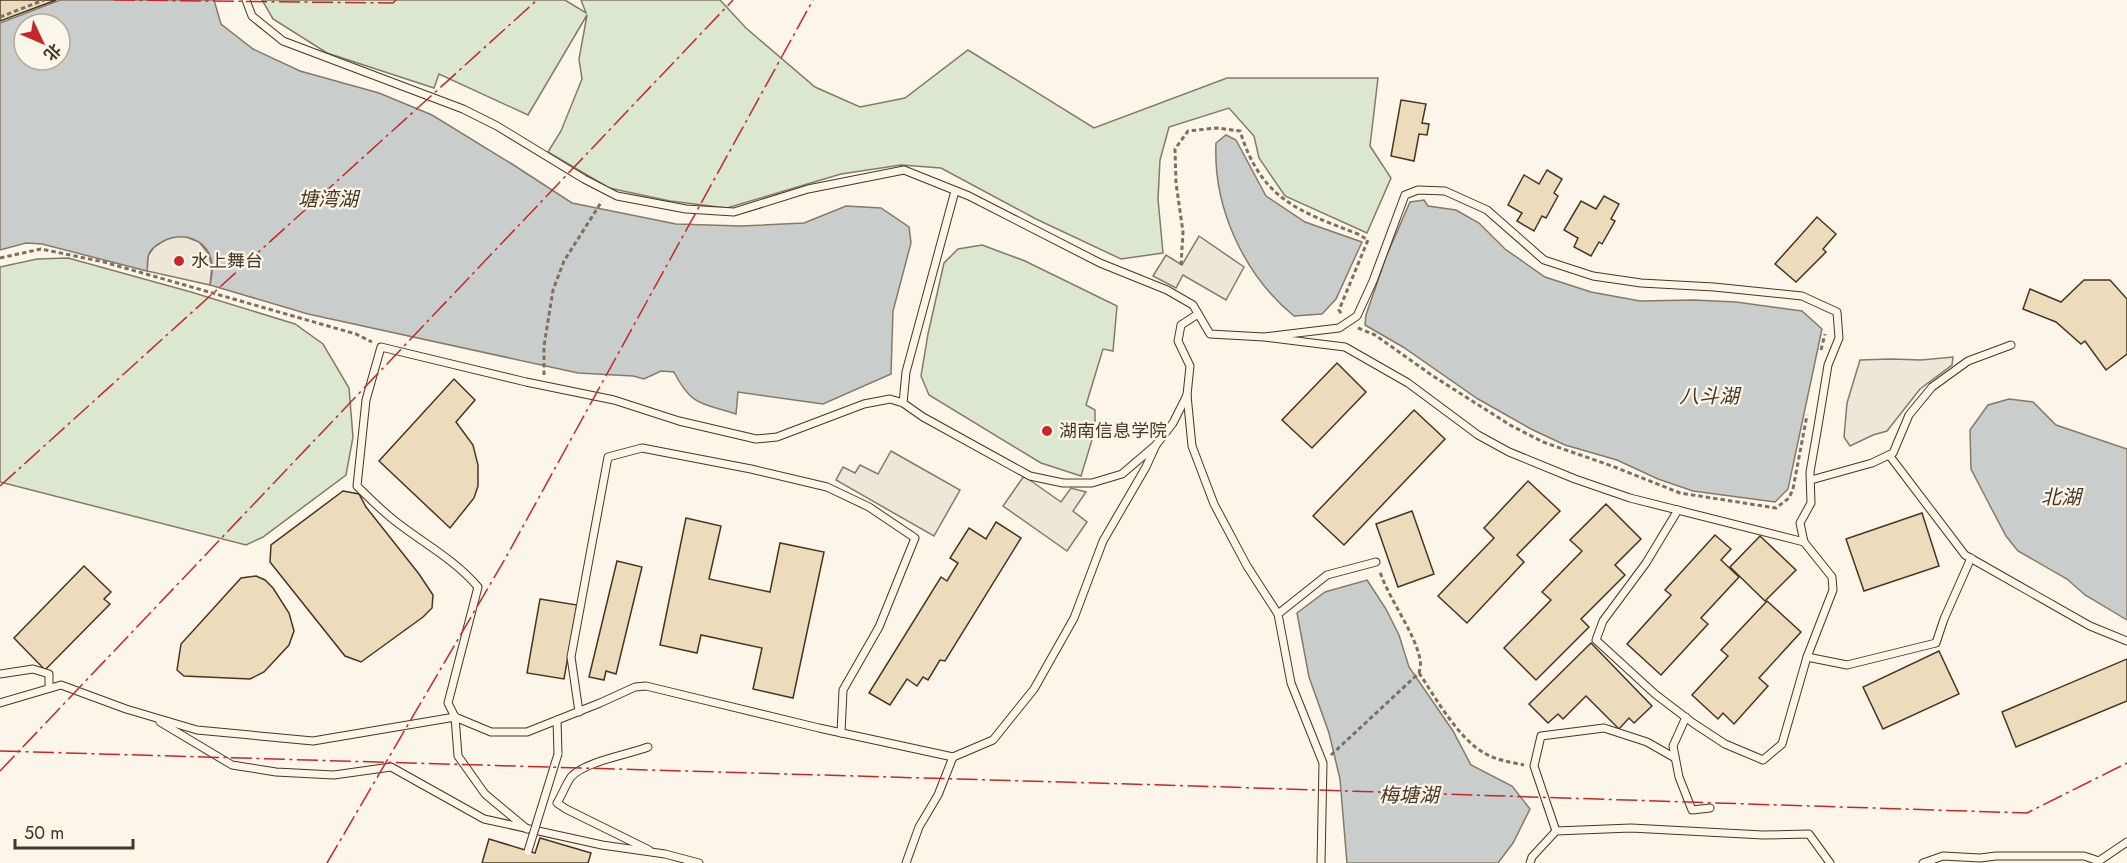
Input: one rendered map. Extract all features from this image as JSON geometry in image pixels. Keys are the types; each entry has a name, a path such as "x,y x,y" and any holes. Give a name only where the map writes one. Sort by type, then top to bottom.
{"lane":[{"path":"246,0 252,16 283,41 463,109 497,126 584,179 617,196 686,209 734,212 808,189 904,170 955,190 1019,220 1100,263 1167,290 1192,305 1210,334 1264,337 1346,347 1408,383 1478,435 1509,452 1619,494 1804,542"},
{"path":"903,404 906,372 955,190"},
{"path":"1264,337 1339,328 1357,316 1373,281 1405,195 1418,190 1445,191 1487,210 1544,260 1593,276 1641,283 1714,287 1802,296 1837,312 1839,338 1828,365 1811,480 1811,503 1800,523 1804,542 1832,577 1833,590 1807,657 1782,744 1763,760 1725,744 1686,717 1655,694 1596,640 1604,621 1646,563 1678,510"},
{"path":"1198,314 1181,325 1178,341 1190,366 1187,394 1192,446 1214,504 1246,566 1278,614 1292,683 1323,763 1321,863"},
{"path":"1811,480 1872,463 1893,453 1909,415 1932,387 1968,361 2011,345"},
{"path":"527,829 485,794 458,756 455,717 448,703 478,587 467,574 395,521 357,486 366,400 381,346 614,400 679,421 756,439 777,437 864,404 890,399 903,404 1030,476 1063,483 1092,483 1122,474 1156,445 1173,423 1187,394"},
{"path":"0,703 62,685 196,730 313,741 455,717 491,732 527,732 635,687 646,687 953,757 993,740 1034,689 1074,618 1103,541 1146,467 1156,445"},
{"path":"579,712 571,657 608,457 642,448 751,469 827,487 869,507 915,538 879,627 843,690 842,733"},
{"path":"1889,455 1965,555 2090,626 2127,641"},
{"path":"1807,657 1847,665 1936,643 1971,558"},
{"path":"1278,614 1327,575 1376,562"},
{"path":"0,674 33,669 49,674 49,688"},
{"path":"151,716 232,765 276,772 334,775 391,767 484,819 602,846 654,853 699,863"},
{"path":"1686,717 1673,746 1680,777 1692,810 1710,808"},
{"path":"528,851 558,754 557,720"},
{"path":"1556,831 1534,766 1541,736 1604,728 1647,742 1676,758"},
{"path":"648,747 592,763 572,777 557,803 654,853"},
{"path":"906,863 919,827 938,795 953,757"},
{"path":"1530,863 1532,857 1556,831 1631,828 1763,835 1809,834 1830,863"},
{"path":"1923,863 1943,856 1980,858 2084,856 2100,861 2127,842"}],"path":[{"path":"0,17 44,0"},
{"path":"1181,265 1183,232 1176,183 1175,149 1188,131 1217,128 1240,131 1245,147 1274,192 1292,206 1368,240 1339,310 1346,323 1375,335 1432,376 1510,425 1543,442 1680,493 1776,508 1790,498 1794,489 1808,409"},
{"path":"542,385 545,368 544,346 553,290 564,261 608,192"},
{"path":"0,258 41,249 104,262 356,334 381,346"},
{"path":"1820,353 1825,334"},
{"path":"1323,763 1419,673 1421,661 1386,591 1376,562"},
{"path":"1419,673 1460,732 1483,752 1504,761 1534,766"}],"green space":[{"path":"262,0 565,0 586,13 581,0 720,0 746,28 815,87 860,107 905,98 968,50 1094,128 1227,78 1378,78 1370,146 1391,178 1367,233 1285,196 1259,158 1254,136 1229,108 1169,127 1160,160 1158,199 1163,253 1121,259 1036,219 941,168 901,165 841,174 727,208 670,201 609,188 548,152 561,131 582,79 579,59 587,15 528,115 439,74 434,88 327,53 273,19"},
{"path":"982,245 1025,261 1117,306 1113,351 1103,349 1086,405 1095,410 1095,430 1081,476 1041,463 929,395 921,376 944,263 958,249"},
{"path":"68,258 295,324 323,344 349,388 353,437 346,475 263,537 246,545 0,482 0,267 37,259"}],"shaded area":[{"name":"水上舞台","path":"181,235 199,242 208,253 212,266 210,285 147,271 148,256 154,247 168,238"},
{"path":"1199,236 1244,267 1226,300 1183,275 1176,288 1153,276 1166,255 1182,265"},
{"path":"1953,357 1952,365 1920,389 1887,431 1850,446 1844,437 1847,403 1860,360 1921,360"},
{"path":"891,451 960,490 934,536 836,480 843,467 855,473 860,465 878,474"},
{"path":"1024,476 1061,502 1071,488 1086,492 1073,511 1087,522 1067,551 1003,506"}],"water":[{"name":"塘湾湖","path":"60,0 214,0 221,24 253,49 300,71 379,93 432,115 572,203 676,224 741,226 804,223 846,206 881,208 909,227 911,243 893,311 891,374 823,404 738,392 736,414 699,402 686,391 674,372 661,371 644,379 633,376 578,373 308,314 210,285 212,271 210,257 201,243 194,239 177,237 154,247 149,255 147,271 42,244 26,243 0,250 0,23 12,18 12,72 72,72 72,12 29,12"},
{"path":"1226,135 1236,140 1266,196 1305,222 1362,242 1336,299 1322,314 1294,316 1260,281 1235,238 1226,215 1216,167 1216,143"},
{"name":"八斗湖","path":"1424,200 1428,206 1456,210 1479,223 1505,249 1545,277 1591,292 1640,301 1736,302 1802,311 1822,329 1788,489 1775,502 1693,491 1658,479 1617,460 1565,445 1478,399 1403,347 1365,325 1366,315 1386,257 1410,202"},
{"name":"北湖","path":"2009,399 2033,402 2056,425 2127,449 2127,620 2085,595 2067,579 2018,551 2006,536 1971,469 1970,430 1988,405"},
{"name":"梅塘湖","path":"1367,580 1386,609 1399,635 1409,667 1453,731 1471,765 1512,786 1530,809 1513,843 1498,863 1347,863 1340,779 1329,733 1309,677 1297,613 1325,592"}],"building":[{"path":"0,0 56,0 24,12 12,12 12,16 0,21"},
{"path":"1401,100 1426,104 1422,123 1429,124 1427,135 1419,134 1414,161 1391,156"},
{"path":"1547,170 1562,179 1554,193 1558,196 1546,218 1542,216 1534,231 1517,221 1522,213 1508,205 1524,175 1539,184"},
{"path":"1604,196 1619,204 1611,219 1615,221 1602,244 1599,242 1591,256 1574,247 1578,238 1564,230 1581,201 1596,209"},
{"path":"1817,217 1836,234 1823,249 1826,252 1796,282 1775,264"},
{"path":"2084,280 2110,280 2127,299 2127,354 2106,370 2085,341 2081,344 2056,322 2023,309 2030,289 2061,302"},
{"path":"1337,363 1366,392 1312,448 1282,420"},
{"path":"454,379 475,400 456,422 473,445 478,465 478,486 474,498 450,528 379,461"},
{"path":"1414,410 1445,439 1344,545 1313,516"},
{"path":"1528,481 1560,511 1517,555 1524,562 1467,623 1438,596 1494,538 1484,528"},
{"path":"343,491 359,494 366,507 433,595 432,608 423,617 361,662 345,656 270,562 271,545"},
{"path":"1606,504 1641,539 1615,565 1625,575 1581,619 1589,627 1536,680 1504,648 1551,600 1542,592 1582,551 1570,540"},
{"path":"1412,511 1434,574 1398,587 1376,524"},
{"path":"1922,513 1939,566 1864,591 1846,539"},
{"path":"686,518 721,526 709,579 770,592 780,543 824,552 793,698 753,689 762,648 701,635 697,653 660,645"},
{"path":"996,522 1021,538 945,661 940,660 928,680 923,677 917,686 907,679 890,705 869,693 941,577 947,581 958,563 950,558 969,528 986,539"},
{"path":"1715,535 1731,549 1721,560 1739,577 1701,618 1708,624 1661,675 1627,644 1671,595 1665,590"},
{"path":"1760,536 1796,570 1765,601 1730,567"},
{"path":"617,561 642,567 616,674 606,671 604,680 589,677"},
{"path":"84,566 111,592 104,599 110,604 45,670 14,638"},
{"path":"256,576 265,580 273,588 289,613 294,631 289,645 264,672 250,679 184,676 177,670 181,644 241,578"},
{"path":"540,599 577,605 564,679 527,673"},
{"path":"1767,601 1801,632 1759,678 1768,686 1734,724 1723,713 1718,719 1692,695 1728,656 1721,650"},
{"path":"1591,643 1652,706 1634,723 1629,718 1619,729 1586,696 1563,719 1558,714 1548,723 1529,704"},
{"path":"1939,651 1959,694 1883,729 1863,687"},
{"path":"2127,659 2127,701 2016,747 2002,712"},
{"path":"540,838 591,853 588,863 482,863 489,839 535,853"}],"power":[{"path":"114,0 393,3 396,0"},
{"path":"0,486 537,0"},
{"path":"0,771 733,0"},
{"path":"327,863 505,559 813,0"},
{"path":"0,751 2027,813 2127,763"}],"place":[{"name":"水上舞台","path":"179,261"},
{"name":"湖南信息学院","path":"1047,431"}]}
